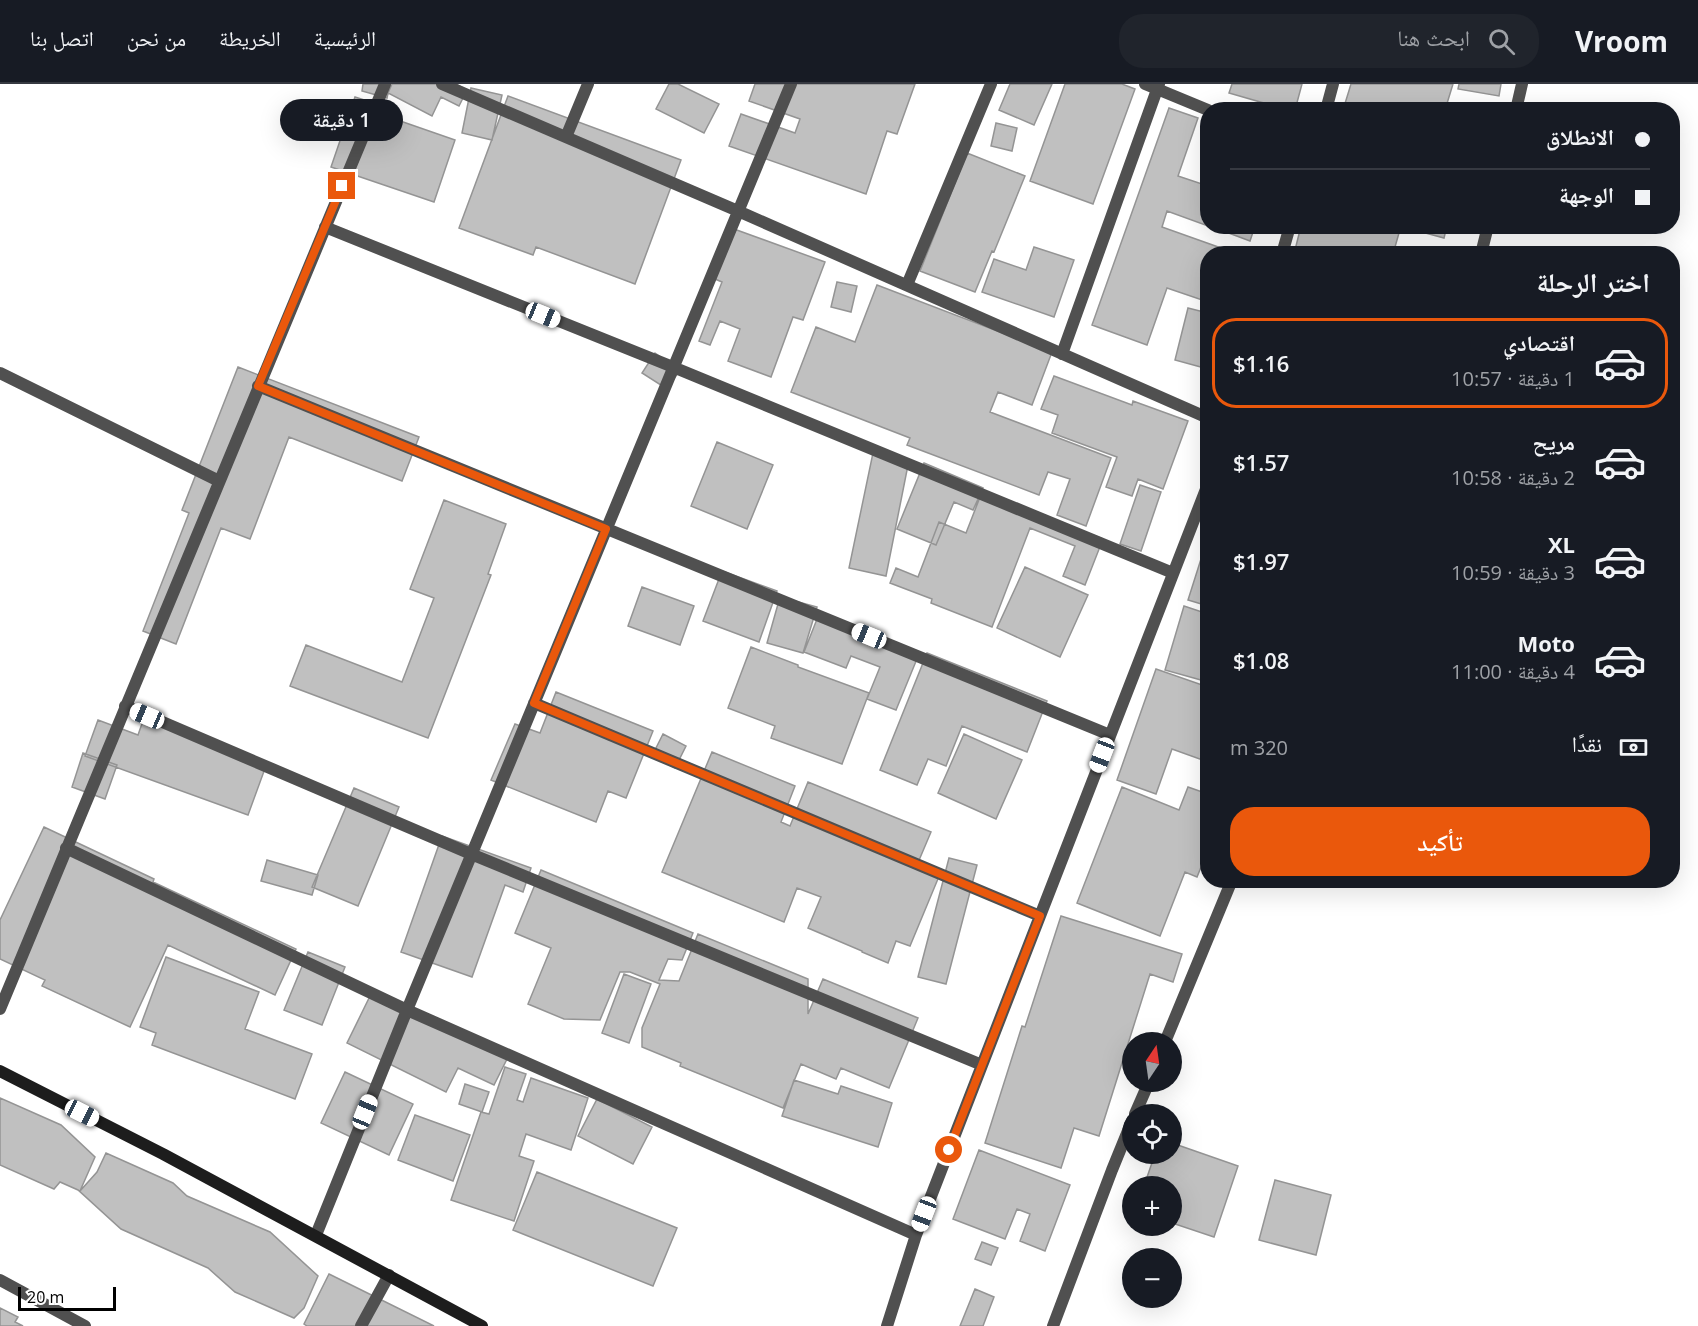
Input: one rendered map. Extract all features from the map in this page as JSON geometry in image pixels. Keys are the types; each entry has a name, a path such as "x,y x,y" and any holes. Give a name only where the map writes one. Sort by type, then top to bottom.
{"main road":[{"path":"0,1071 163,1154 482,1326"}],"street":[{"path":"0,1009 385,84"},
{"path":"442,84 738,211 1200,414"},
{"path":"566,137 588,84"},
{"path":"316,1235 471,854 791,84"},
{"path":"907,285 991,84"},
{"path":"1328,102 1333,84"},
{"path":"1518,102 1522,84"},
{"path":"1062,354 1154,86 1200,106"},
{"path":"325,227 674,367 1173,573"},
{"path":"0,373 219,481"},
{"path":"258,386 1110,735"},
{"path":"887,1326 916,1235 1200,504"},
{"path":"534,703 1040,916"},
{"path":"125,706 471,854 982,1065"},
{"path":"66,848 407,1010 916,1235"},
{"path":"1169,1032 1229,888"},
{"path":"1053,1326 1122,1145"},
{"path":"361,1326 389,1275"},
{"path":"0,1280 85,1326"}],"building":[{"path":"363,84 390,84 387,98 362,91"},
{"path":"392,84 456,84 467,90 459,106 441,97 432,116 388,93"},
{"path":"669,84 678,84 719,104 704,133 656,109"},
{"path":"755,84 915,84 897,134 887,131 866,194 729,146 741,114 795,133 800,119 749,101"},
{"path":"1010,84 1052,84 1034,125 999,110"},
{"path":"1065,84 1122,84 1135,89 1093,204 1030,181"},
{"path":"1232,84 1302,84 1297,102 1260,102 1229,93"},
{"path":"1351,84 1453,84 1447,102 1345,102"},
{"path":"1459,84 1501,84 1499,96 1458,89"},
{"path":"471,88 502,95 492,140 462,133"},
{"path":"508,96 681,160 635,284 536,247 533,255 459,228"},
{"path":"355,97 386,107 383,115 455,140 434,202 331,167"},
{"path":"1169,108 1198,118 1178,176 1200,183 1200,223 1167,211 1162,227 1215,246 1200,246 1200,299 1167,288 1147,345 1092,325"},
{"path":"996,123 1017,128 1012,151 991,146"},
{"path":"967,153 1025,176 975,292 920,271"},
{"path":"734,229 825,262 803,320 793,317 771,377 728,361 740,329 720,321 710,345 699,341 722,282 715,279"},
{"path":"1231,234 1252,234 1250,241"},
{"path":"1299,234 1399,234 1395,246 1296,246"},
{"path":"1429,234 1445,234 1444,238"},
{"path":"1034,247 1074,260 1054,317 982,292 994,259 1026,270"},
{"path":"837,282 857,286 851,312 831,307"},
{"path":"877,285 1052,352 1032,405 998,392 990,412 1111,458 1086,526 1057,515 1070,479 1048,472 1039,495 907,445 910,438 791,392 816,327 855,342"},
{"path":"1188,308 1200,311 1200,367 1175,360"},
{"path":"655,353 680,370 667,389 642,373"},
{"path":"238,367 419,437 402,481 289,437 250,539 221,528 176,644 143,631 189,513 182,510"},
{"path":"1054,376 1132,405 1133,401 1188,421 1163,489 1138,479 1132,496 1106,487 1117,457 1052,433 1058,415 1041,409"},
{"path":"717,442 773,465 747,529 691,506"},
{"path":"873,453 909,460 886,576 849,568"},
{"path":"924,463 983,488 973,510 954,502 936,545 897,529"},
{"path":"1140,485 1161,492 1141,551 1120,544"},
{"path":"982,492 1103,539 1085,585 1063,576 1075,546 1030,528 992,627 931,603 932,599 890,583 896,568 918,577 939,522 966,533"},
{"path":"444,500 506,524 488,574 491,575 428,738 290,686 306,645 402,682 434,598 410,589"},
{"path":"1200,562 1200,604 1188,600"},
{"path":"1025,567 1088,595 1060,657 997,628"},
{"path":"722,571 777,591 759,642 703,621"},
{"path":"642,587 694,606 680,645 628,626"},
{"path":"780,597 817,607 803,653 767,643"},
{"path":"1184,606 1200,611 1200,680 1165,670"},
{"path":"819,614 919,654 896,710 867,699 880,667 851,656 846,668 804,652"},
{"path":"751,647 869,693 842,764 771,738 775,726 728,708"},
{"path":"927,653 1047,701 1027,752 962,726 946,766 928,759 917,785 880,770"},
{"path":"1156,669 1200,684 1200,759 1172,749 1156,794 1117,780"},
{"path":"556,692 653,731 626,798 608,791 596,822 491,780 515,724 540,733"},
{"path":"144,718 267,763 248,815 85,756 98,720 138,735"},
{"path":"663,734 686,746 675,768 652,756"},
{"path":"964,734 1022,760 996,819 938,793"},
{"path":"712,752 795,786 781,822 790,826 808,782 931,832 917,865 940,874 910,946 896,941 888,963 808,928 821,897 797,888 784,922 662,872"},
{"path":"83,753 117,765 105,799 72,787"},
{"path":"1122,787 1179,810 1188,787 1200,791 1200,870 1197,877 1185,872 1160,936 1077,903"},
{"path":"354,788 399,807 358,906 312,887"},
{"path":"44,827 154,879 153,882 296,949 275,995 168,945 130,1027 42,986 45,980 0,959 0,920"},
{"path":"442,836 531,868 523,892 505,885 472,977 401,952"},
{"path":"949,858 977,865 946,984 918,977"},
{"path":"267,860 318,875 312,895 261,881"},
{"path":"541,870 693,933 682,960 668,959 659,980 679,981 698,934 808,979 808,1014 823,979 918,1018 889,1088 841,1068 836,1079 801,1064 783,1108 680,1066 681,1063 642,1047 642,1028 660,984 630,972 620,972 600,1020 564,1019 528,1004 551,948 515,933"},
{"path":"1061,916 1182,954 1173,982 1150,974 1132,1032 1122,1032 1122,1063 1099,1136 1074,1128 1061,1168 985,1143 1022,1026 1025,1027"},
{"path":"308,952 345,967 322,1025 284,1010"},
{"path":"166,957 259,992 245,1029 312,1054 295,1099 152,1045 156,1033 140,1027"},
{"path":"624,974 651,984 629,1043 602,1033"},
{"path":"372,992 507,1059 494,1085 458,1068 446,1092 347,1043"},
{"path":"505,1067 526,1074 517,1100 523,1102 531,1078 588,1098 571,1150 526,1134 519,1156 534,1161 514,1221 451,1200 481,1112 489,1114"},
{"path":"345,1072 413,1104 389,1155 321,1123"},
{"path":"794,1080 838,1094 841,1086 892,1103 878,1147 782,1116"},
{"path":"465,1084 489,1092 482,1112 459,1104"},
{"path":"0,1098 61,1125 95,1157 80,1191 97,1172 106,1153 173,1183 187,1196 270,1232 318,1276 304,1308 294,1318 235,1292 208,1268 121,1229 78,1190 60,1182 54,1189 0,1165"},
{"path":"597,1099 652,1127 633,1164 578,1136"},
{"path":"415,1115 470,1135 453,1181 398,1160"},
{"path":"1182,1146 1238,1166 1214,1237 1182,1226 1182,1176 1147,1176 1152,1164 1182,1164"},
{"path":"979,1150 1070,1185 1045,1251 1020,1241 1030,1214 1017,1209 1005,1239 953,1219"},
{"path":"537,1172 677,1228 653,1286 513,1230"},
{"path":"1275,1180 1331,1195 1316,1255 1259,1240"},
{"path":"982,1242 998,1248 991,1265 975,1259"},
{"path":"329,1274 434,1326 307,1326 304,1324"},
{"path":"975,1289 994,1297 983,1326 960,1326"},
{"path":"0,1308 18,1317 15,1322 23,1326 0,1326"}],"route":[{"path":"342,186 258,386 606,529 534,703 1040,916 949,1150"}]}
